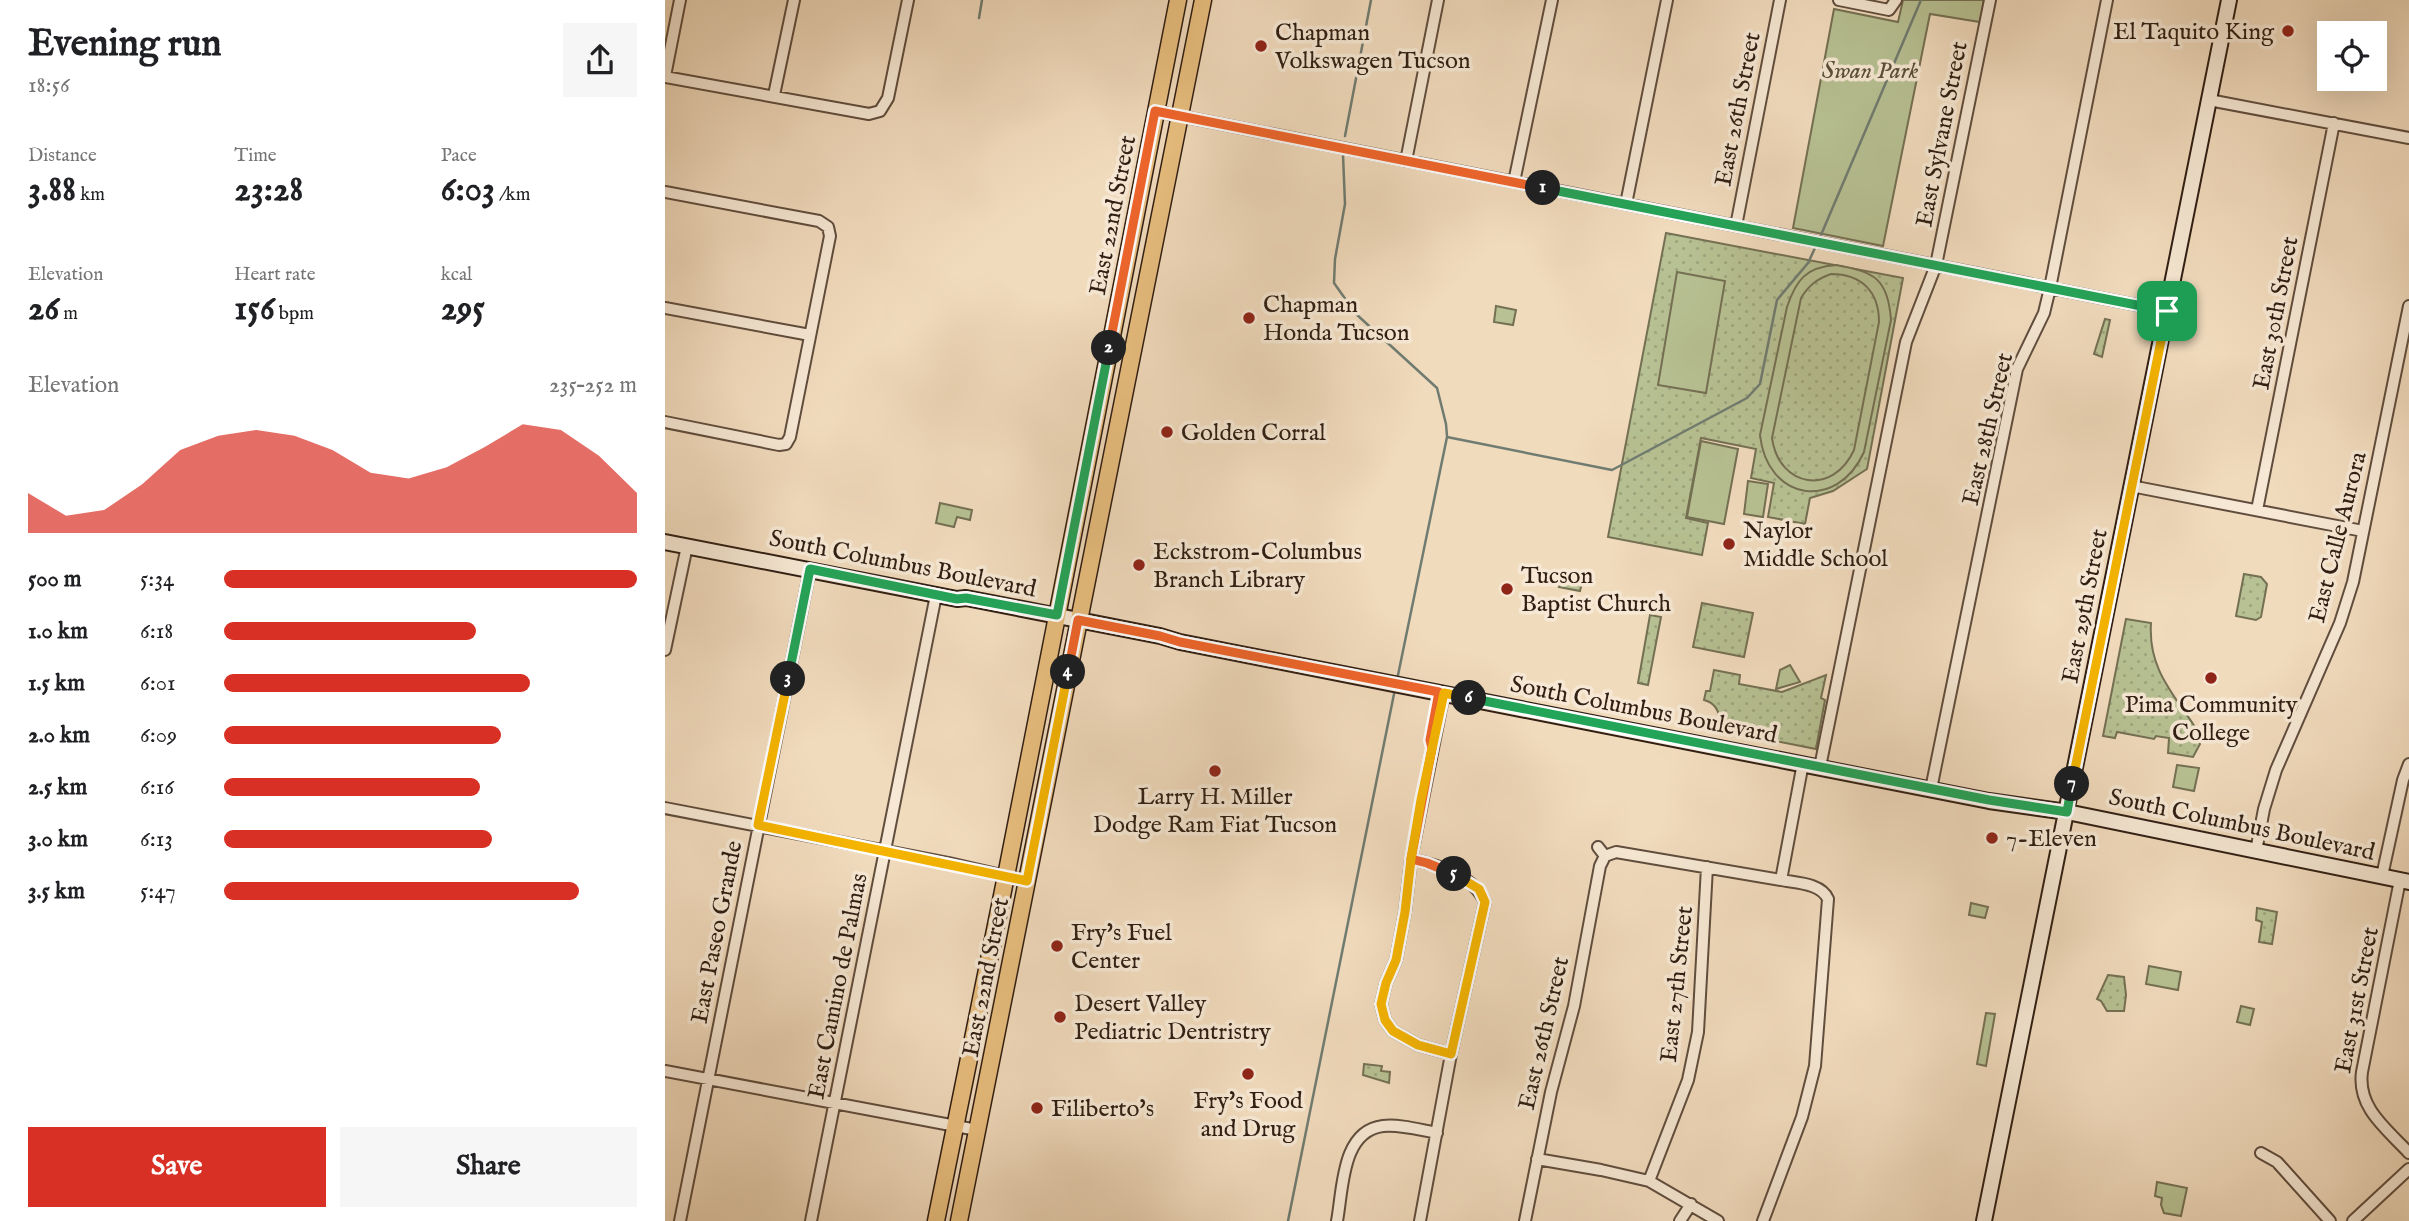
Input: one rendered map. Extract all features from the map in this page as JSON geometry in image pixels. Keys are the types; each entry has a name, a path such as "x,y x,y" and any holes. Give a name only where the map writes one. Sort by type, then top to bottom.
{"main road":[{"name":"East 22nd Street","path":"936,1221 1178,0"},
{"name":"East 22nd Street","path":"959,1221 1203,0"}],"street":[{"path":"680,0 665,76 869,114 881,113 888,98 908,0"},
{"path":"774,95 794,0"},
{"path":"1406,161 1438,0"},
{"path":"1514,182 1552,0"},
{"path":"1626,204 1667,0"},
{"name":"East 26th Street","path":"1736,226 1780,0"},
{"path":"1839,0 1892,5"},
{"name":"East Sylvane Street","path":"1820,767 1906,342 1936,265 1990,0"},
{"name":"East 28th Street","path":"1931,789 2017,369 2044,313 2107,0"},
{"name":"East 29th Street","path":"1984,1221 2229,0"},
{"path":"2209,100 2409,138"},
{"path":"1155,111 2167,311"},
{"name":"East 30th Street","path":"2257,510 2334,123"},
{"path":"665,192 819,221 830,229 790,437 786,444 779,445 665,422"},
{"name":"East Calle Aurora","path":"2256,851 2276,769 2340,623 2353,582 2409,306"},
{"path":"665,307 810,335"},
{"path":"2396,370 2409,373"},
{"path":"2131,486 2363,531"},
{"name":"South Columbus Boulevard","path":"665,541 957,599 966,598 1057,615 1180,642 1931,789 2067,812 2405,881"},
{"path":"665,650 687,546"},
{"name":"East Paseo Grande","path":"680,1221 810,569"},
{"name":"East Camino de Palmas","path":"811,1221 936,595"},
{"path":"1441,693 1430,740 1432,748 1411,859 1405,912 1396,960 1383,995 1382,1012 1393,1031 1418,1045 1451,1054"},
{"path":"1781,880 1803,763"},
{"path":"2382,876 2409,764"},
{"path":"665,808 885,850 1027,881"},
{"name":"East 26th Street","path":"1525,1221 1551,1092 1574,1006 1602,852 1707,867"},
{"path":"1411,859 1464,879 1479,889 1485,902 1451,1054 1420,1221"},
{"path":"1707,867 1829,891 1815,1066 1802,1117 1763,1221"},
{"name":"East 27th Street","path":"1649,1181 1688,1080 1698,1032 1707,867"},
{"name":"East 31st Street","path":"2405,881 2362,1072 2361,1089 2370,1110 2409,1153"},
{"path":"665,1071 977,1130"},
{"path":"1337,1221 1348,1157 1355,1143 1367,1132 1382,1126 1437,1133"},
{"path":"2261,1153 2277,1162 2330,1221"},
{"path":"1537,1159 1649,1181 1718,1221"},
{"path":"2353,1221 2409,1170"},
{"path":"1680,1221 1691,1204"}],"green space":[{"name":"Swan Park","path":"1903,0 1984,0 1980,22 1930,14 1883,246 1793,228 1834,9 1898,22"},
{"path":"1666,233 1903,278 1867,469 1833,491 1810,498 1805,524 1768,517 1774,483 1751,478 1756,449 1701,438 1686,518 1708,523 1702,555 1608,537"},
{"path":"1826,266 1849,268 1877,279 1886,295 1891,320 1864,452 1852,471 1837,484 1821,490 1804,491 1789,485 1775,474 1765,457 1760,435 1790,298 1804,277","holes":["1831,274 1859,281 1872,293 1879,322 1854,450 1845,465 1833,475 1821,480 1808,480 1795,476 1785,467 1777,455 1772,438 1801,298 1810,286 1822,278"]},
{"path":"1677,272 1725,281 1706,393 1658,385"},
{"path":"1496,306 1516,310 1513,325 1494,322"},
{"path":"2105,319 2110,320 2102,357 2094,354"},
{"path":"1701,441 1738,449 1724,524 1687,517"},
{"path":"1748,481 1768,484 1763,517 1744,514"},
{"path":"940,503 972,510 970,520 957,517 954,527 936,523"},
{"path":"2099,540 2103,541 2093,586 2089,585"},
{"path":"1568,571 1584,574 1580,591 1559,587"},
{"path":"2244,574 2261,577 2267,584 2261,617 2256,620 2236,616"},
{"path":"1702,603 1753,613 1744,657 1693,647"},
{"path":"1650,615 1661,617 1648,685 1638,683"},
{"path":"2126,619 2151,623 2153,653 2163,679 2195,727 2195,736 2200,744 2193,757 2168,753 2169,738 2156,736 2154,739 2117,732 2115,738 2103,736"},
{"path":"1790,665 1800,682 1776,689 1780,670"},
{"path":"1714,670 1740,675 1739,684 1782,692 1826,675 1821,698 1825,700 1816,749 1719,730 1718,712 1704,700 1706,691 1710,691"},
{"path":"2177,765 2199,768 2194,791 2173,787"},
{"path":"1971,903 1988,907 1985,918 1969,915"},
{"path":"2257,908 2277,912 2272,944 2259,942 2262,922 2256,920"},
{"path":"2149,966 2181,972 2178,990 2146,984"},
{"path":"2108,975 2124,977 2124,1011 2107,1011 2097,999"},
{"path":"2241,1006 2254,1009 2250,1025 2237,1022"},
{"path":"1986,1013 1995,1014 1986,1066 1977,1064"},
{"path":"1364,1064 1382,1066 1381,1071 1390,1072 1389,1083 1363,1075"},
{"path":"2157,1182 2187,1188 2181,1216 2164,1213 2162,1198 2155,1196"}],"waterway":[{"path":"979,18 982,0"},
{"path":"1345,136 1371,0"},
{"path":"1821,235 1921,0"},
{"path":"1343,155 1345,204 1335,259 1334,283 1356,314 1437,388 1447,436"},
{"path":"1397,680 1447,437 1612,470 1747,398 1760,384 1777,300 1808,263 1815,248"},
{"path":"1288,1221 1395,689"}],"place":[{"name":"El Taquito King","path":"2288,31"},
{"name":"Chapman Volkswagen Tucson","path":"1261,46"},
{"name":"Chapman Honda Tucson","path":"1249,318"},
{"name":"Golden Corral","path":"1167,432"},
{"name":"Naylor Middle School","path":"1729,544"},
{"name":"Eckstrom-Columbus Branch Library","path":"1139,565"},
{"name":"Tucson Baptist Church","path":"1507,589"},
{"name":"Pima Community College","path":"2211,678"},
{"name":"Larry H. Miller Dodge Ram Fiat Tucson","path":"1215,771"},
{"name":"7-Eleven","path":"1992,838"},
{"name":"Fry's Fuel Center","path":"1057,946"},
{"name":"Desert Valley Pediatric Dentristry","path":"1060,1017"},
{"name":"Fry's Food and Drug","path":"1248,1074"},
{"name":"Filiberto's","path":"1037,1108"}],"route":[{"path":"2167,311 1155,111 1057,615 966,598 957,599 810,569 758,825 1027,881 1078,620 1439,692 1430,740 1432,748 1411,859 1464,879 1479,889 1485,902 1451,1054 1418,1045 1393,1031 1385,1020 1381,1004 1396,960 1405,912 1411,859 1421,800 1432,748 1436,738 1444,693 1989,800 2067,812 2167,311"}]}
